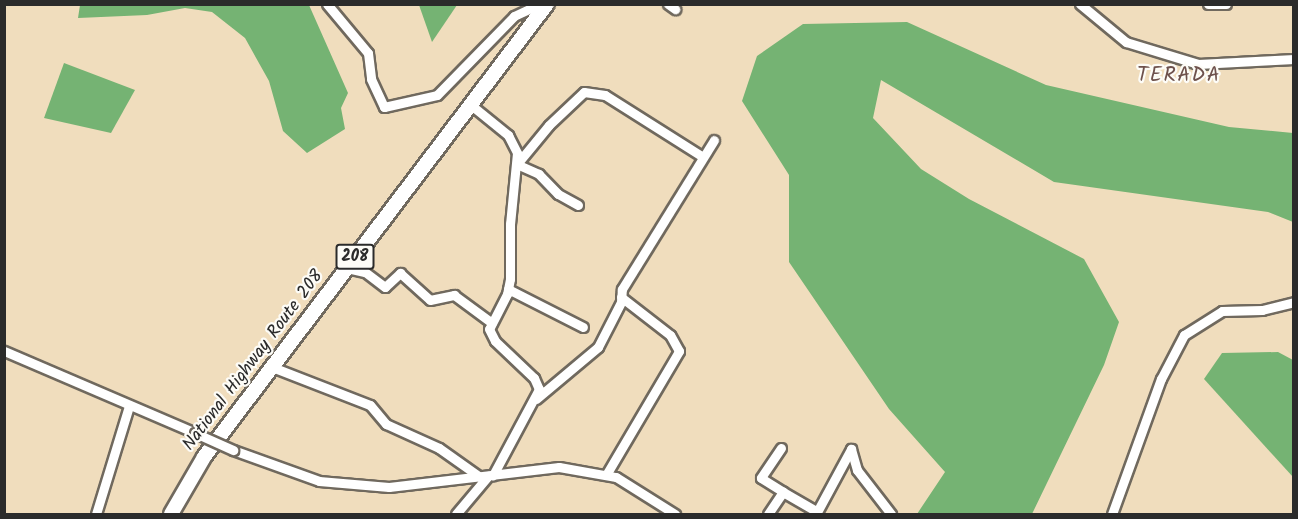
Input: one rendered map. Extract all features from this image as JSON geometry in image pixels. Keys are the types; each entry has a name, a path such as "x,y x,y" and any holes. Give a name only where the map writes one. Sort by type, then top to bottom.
{"highway":[{"name":"National Highway Route 208","path":"171,514 204,457 547,4"}],"street":[{"path":"327,4 368,53 371,79 384,107 437,95 514,16 540,4"},
{"path":"1080,4 1126,42 1198,64 1293,59"},
{"path":"1208,4 1226,4"},
{"path":"517,164 549,125 584,92 604,95 703,157"},
{"path":"471,105 513,140 517,164 508,289 489,329 495,341 538,384 534,401"},
{"path":"456,514 487,476 534,401 598,347 621,297 714,140"},
{"path":"517,164 539,174 558,194 578,206"},
{"path":"347,268 365,272 385,287 400,273 430,300 454,295 492,323"},
{"path":"508,289 583,327"},
{"path":"606,475 679,351 670,335 621,297"},
{"path":"1112,514 1161,379 1184,335 1222,311 1262,310 1293,302"},
{"path":"4,351 233,450 319,481 389,487 559,467 616,477 675,514"},
{"path":"272,367 370,405 386,424 439,448 487,476"},
{"path":"96,514 129,406"},
{"path":"781,448 761,478 783,492 817,512 851,449 857,470 891,514"},
{"path":"768,514 783,492"}],"green space":[{"path":"80,5 309,5 348,93 341,108 345,129 307,153 283,131 269,81 245,38 212,12 185,8 147,15 78,18"},
{"path":"419,5 457,5 432,42"},
{"path":"907,22 1046,85 1229,127 1293,133 1293,222 1268,212 1054,182 881,80 873,118 921,169 969,199 1084,259 1119,322 1104,365 1032,514 917,514 945,472 889,409 789,262 789,175 742,101 757,56 803,24"},
{"path":"64,63 135,90 111,133 44,118"},
{"path":"1278,352 1293,360 1293,477 1204,379 1222,353"}],"district":[{"name":"TERADA","path":"1179,76"}]}
